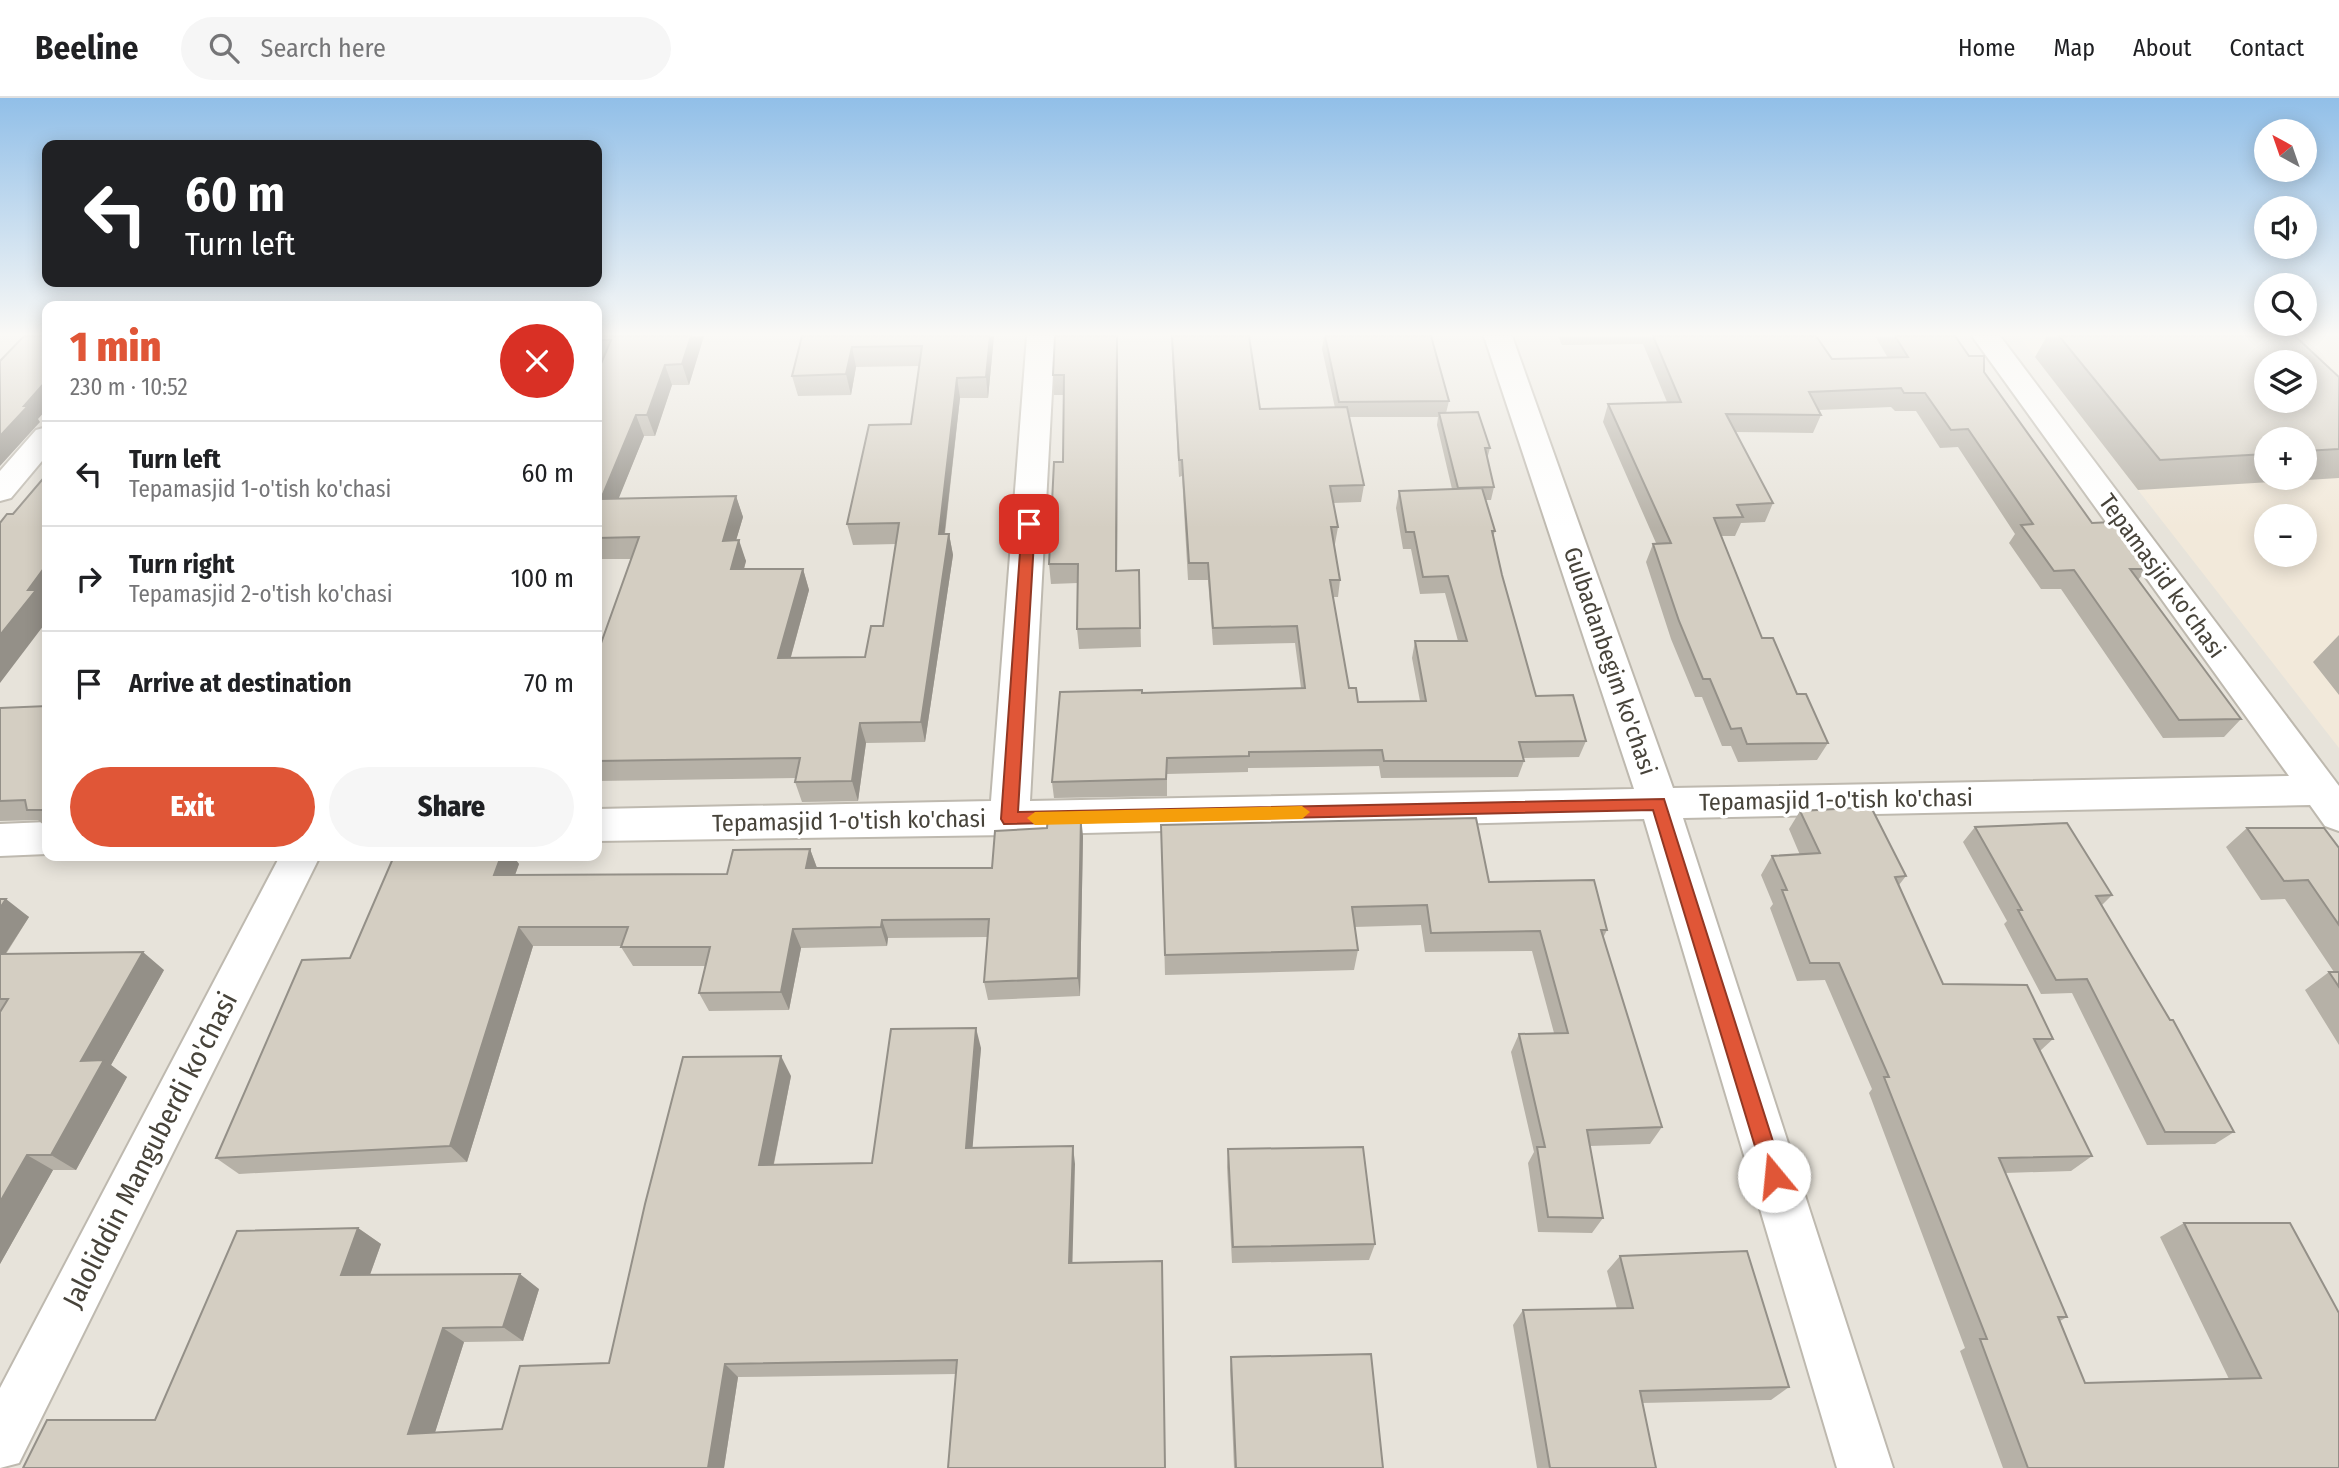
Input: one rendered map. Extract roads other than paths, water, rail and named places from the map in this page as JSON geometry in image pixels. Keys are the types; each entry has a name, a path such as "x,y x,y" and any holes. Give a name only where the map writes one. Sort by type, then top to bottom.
{"street":[{"path":"1009,819 1037,400"},
{"name":"Gulbadanbegim ko'chasi","path":"1520,400 1659,804 1865,1468"},
{"name":"Tepamasjid ko'chasi","path":"2033,400 2329,802"},
{"path":"0,491 42,442"},
{"name":"Tepamasjid 1-o'tish ko'chasi","path":"602,825 1009,819 1659,804 2329,802"},
{"path":"0,840 42,838"},
{"name":"Jaloliddin Manguberdi ko'chasi","path":"0,1444 297,861"}]}
